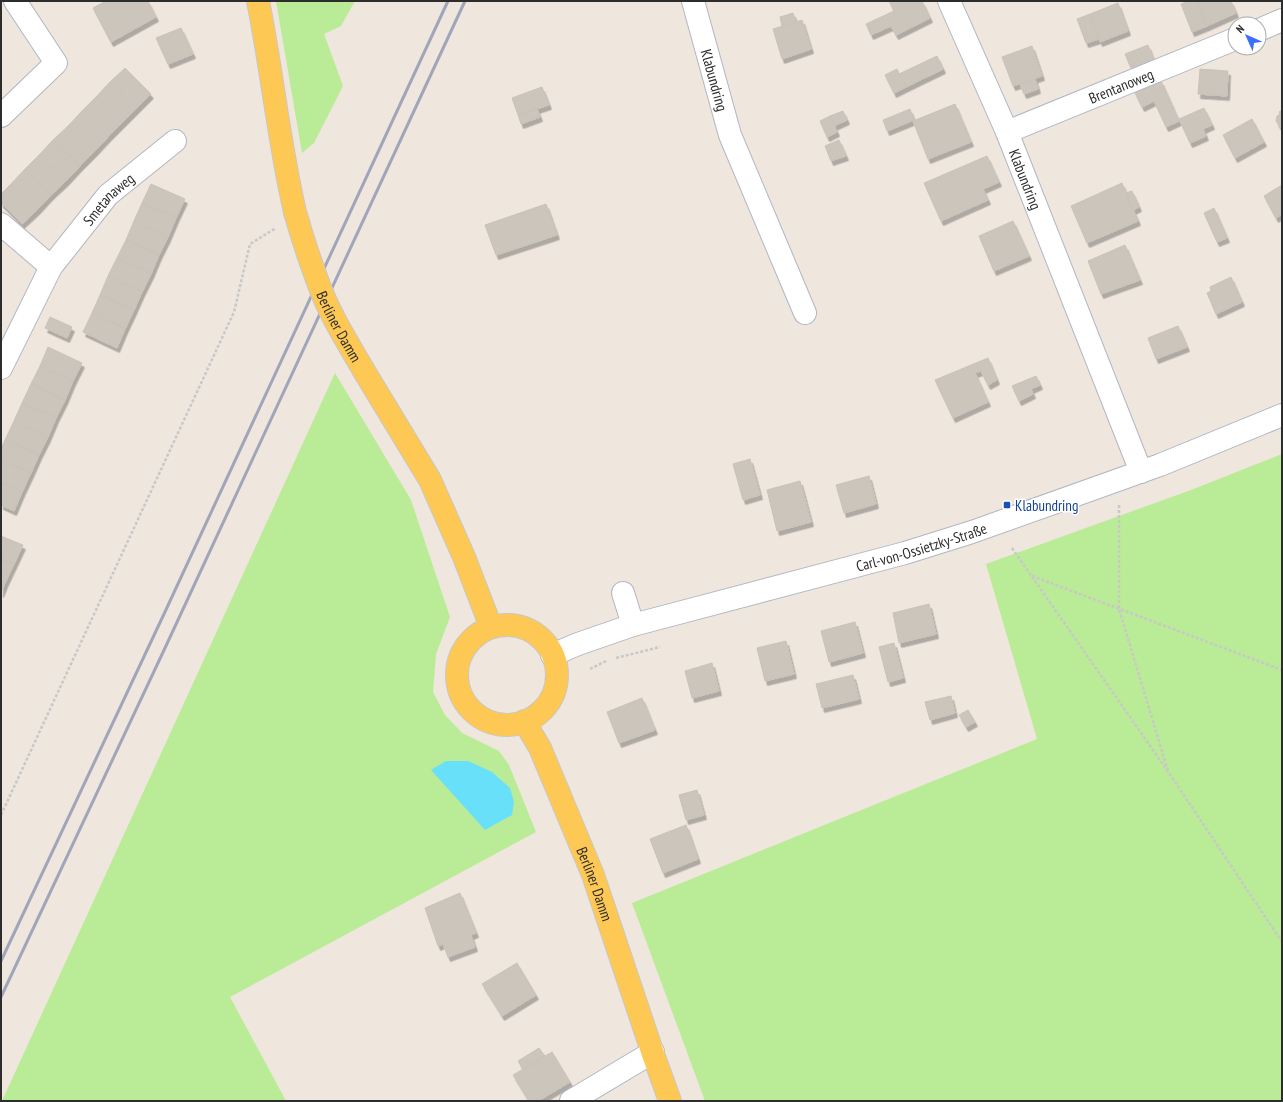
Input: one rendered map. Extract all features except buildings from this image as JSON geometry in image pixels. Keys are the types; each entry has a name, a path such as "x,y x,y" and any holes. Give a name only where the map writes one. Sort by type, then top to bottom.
{"main road":[{"name":"Berliner Damm","path":"258,1 265,33 288,184 306,249 319,286 344,336 364,371 430,480 464,557 491,627"},
{"path":"512,625 534,633 546,643 552,655 556,670 556,683 552,695 546,705 536,715 524,721 509,724 495,723 484,719 473,712 462,698 457,681 459,661 465,648 477,635 491,627 512,625"},
{"name":"Berliner Damm","path":"524,721 540,748 593,875 670,1101"}],"street":[{"path":"1,116 56,63 15,1"},
{"name":"Klabundring","path":"693,1 730,135 805,313"},
{"name":"Klabundring","path":"949,1 1007,132 1140,472"},
{"path":"1267,27 1282,20"},
{"name":"Brentanoweg","path":"1007,132 1227,42"},
{"name":"Smetanaweg","path":"1,368 51,267 108,195 175,141"},
{"path":"1,224 51,267"},
{"name":"Carl-von-Ossietzky-Straße","path":"552,655 578,644 633,625 905,553 972,532 1140,472 1282,415"},
{"path":"623,593 633,625"},
{"path":"571,1101 653,1052"}],"path":[{"path":"1,815 234,312 250,244 280,225 295,212"},
{"path":"1118,508 1119,609 1169,773"},
{"path":"1012,548 1169,773 1282,942"},
{"path":"1031,576 1282,670"},
{"path":"615,658 660,647"},
{"path":"590,669 607,660"}],"green space":[{"path":"276,1 355,1 341,26 324,34 343,86 314,143 302,153"},
{"path":"335,373 411,500 450,617 436,654 433,692 445,715 462,733 499,751 509,765 536,832 230,997 286,1101 2,1101"},
{"path":"1282,454 1282,1101 705,1101 632,903 1037,739 986,564 1191,490"}],"water":[{"path":"446,761 468,761 492,772 510,788 514,802 512,815 485,830 431,770"}],"railway":[{"path":"1,961 164,614 448,1"},
{"path":"1,997 165,648 465,1"}],"place":[{"name":"Klabundring","path":"1007,505"}]}
